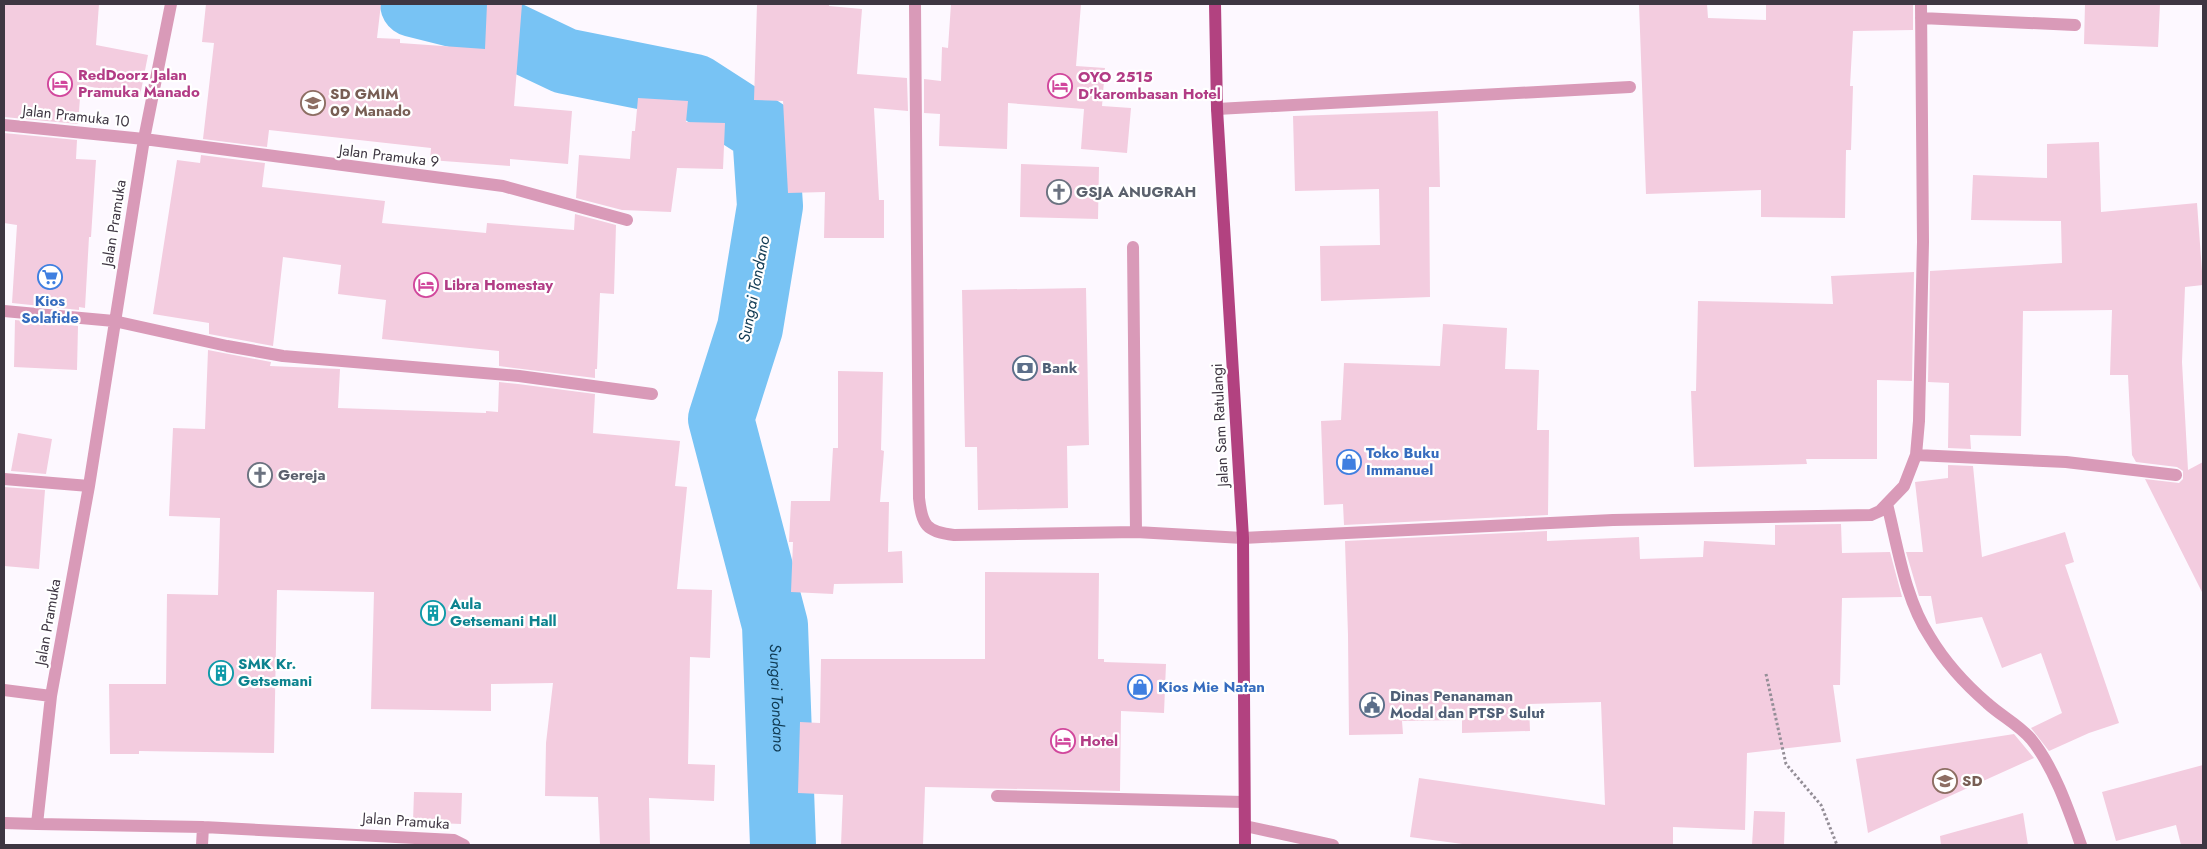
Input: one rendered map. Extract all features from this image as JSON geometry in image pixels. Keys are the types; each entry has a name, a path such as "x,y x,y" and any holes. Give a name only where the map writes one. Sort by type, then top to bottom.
{"main road":[{"name":"Jalan Sam Ratulangi","path":"1215,4 1217,109 1243,538 1245,845"}],"street":[{"name":"Jalan Pramuka","path":"171,4 144,139 89,486 51,696 37,824 202,826 454,840 464,845"},
{"path":"916,4 919,488 921,518 927,526 938,533 954,535 1136,532 1243,538 1613,520 1871,515 1880,511 1904,486 1916,455 1920,421 1923,242 1921,4"},
{"path":"1921,18 2075,25"},
{"path":"1217,109 1630,87"},
{"name":"Jalan Pramuka 10","path":"4,124 144,139"},
{"name":"Jalan Pramuka 9","path":"144,139 503,186 627,220"},
{"path":"1133,247 1136,532"},
{"path":"4,311 114,321 227,346 283,356 519,376 652,394"},
{"path":"1916,455 2066,462 2176,475"},
{"path":"4,479 89,486"},
{"path":"1887,504 1913,603 1929,636 1953,669 1988,704 2018,726 2037,747 2058,787 2080,845"},
{"path":"4,690 51,696"},
{"path":"997,796 1244,802"},
{"path":"4,823 37,824"},
{"path":"202,826 202,845"},
{"path":"1245,826 1333,845"}],"path":[{"path":"1766,674 1786,764 1821,805 1837,845"}],"building":[{"path":"4,4 99,4 96,45 148,55 140,96 81,85 78,124 4,117"},
{"path":"206,4 381,4 377,38 400,39 400,43 485,49 487,4 522,4 514,106 572,111 568,164 510,159 510,166 430,160 431,148 269,130 267,147 203,139 214,43 202,42"},
{"path":"757,4 829,4 829,6 862,9 857,74 907,78 908,111 874,108 879,200 884,200 884,238 824,238 825,192 788,193 783,101 754,100"},
{"path":"951,4 1081,4 1076,66 1105,68 1102,106 1131,108 1127,153 1081,149 1084,109 1008,103 1007,149 939,146 940,114 924,113 924,79 941,81 942,47 948,48"},
{"path":"1639,4 1707,4 1708,18 1766,20 1766,4 1913,4 1913,30 1853,31 1850,86 1853,86 1851,150 1846,150 1845,218 1761,217 1761,190 1646,194"},
{"path":"2085,4 2160,4 2158,47 2084,44"},
{"path":"638,98 688,101 686,122 725,123 723,169 677,168 671,212 622,210 576,198 579,155 630,159 632,131 635,131"},
{"path":"1438,111 1440,187 1429,187 1430,297 1321,301 1320,246 1380,245 1379,189 1295,191 1293,116"},
{"path":"4,133 77,140 76,159 96,160 85,308 79,307 79,310 12,303 17,225 4,223"},
{"path":"2099,142 2101,212 2197,203 2203,285 2185,287 2182,362 2188,470 2203,462 2203,594 2145,479 2179,483 2183,479 2183,471 2177,467 2136,462 2132,455 2128,375 2110,375 2112,310 2023,311 2021,436 1970,435 1971,449 1948,448 1949,383 1928,382 1930,271 2062,263 2061,221 1971,220 1973,175 2047,178 2047,144"},
{"path":"201,155 265,163 262,187 385,201 382,223 486,233 487,223 574,230 575,214 616,225 614,294 600,293 595,378 499,366 499,351 382,339 386,300 338,294 341,265 283,257 273,346 209,334 209,323 153,314 177,160 200,163"},
{"name":"GSJA ANUGRAH","path":"1021,164 1099,167 1098,219 1020,217"},
{"path":"1914,272 1912,381 1877,380 1877,459 1806,459 1807,464 1694,467 1691,391 1696,391 1698,301 1833,304 1831,276"},
{"name":"Bank","path":"1086,288 1089,445 1067,446 1068,508 978,510 977,447 965,447 962,290"},
{"path":"15,320 78,326 77,370 14,367"},
{"path":"1443,324 1507,328 1505,369 1539,370 1537,430 1549,430 1548,515 1344,525 1343,504 1324,505 1321,421 1341,420 1344,363 1440,366"},
{"path":"208,350 271,362 270,366 340,369 338,408 498,412 499,382 595,394 593,433 680,441 675,486 687,487 677,589 712,590 710,658 690,657 688,764 715,765 714,801 649,798 650,845 600,845 598,797 545,796 546,743 553,683 491,684 491,711 371,709 374,592 277,590 274,753 139,751 139,754 110,754 109,684 166,684 167,594 218,595 220,518 169,516 173,428 205,429"},
{"path":"838,371 883,372 881,450 884,451 880,502 889,502 888,552 902,551 903,583 834,584 833,594 791,592 793,542 789,542 791,501 830,501 833,448 838,448"},
{"path":"18,433 52,439 46,474 11,471"},
{"path":"1948,465 1973,466 1982,557 2065,532 2074,562 2065,565 2119,723 2089,733 2049,751 2031,728 2062,713 2041,653 2002,668 1982,617 1936,624 1931,596 1919,596 1906,552 1923,552 1915,482 1948,478"},
{"path":"4,487 45,490 39,569 4,566"},
{"path":"1841,524 1842,553 1890,552 1902,597 1842,598 1840,685 1833,685 1841,742 1747,753 1745,830 1673,827 1673,845 1470,845 1410,837 1419,778 1605,805 1601,702 1529,704 1530,731 1462,733 1462,720 1402,721 1403,734 1349,735 1345,541 1547,531 1547,541 1639,537 1640,559 1703,557 1704,541 1775,545 1775,525"},
{"path":"985,572 1099,573 1098,659 1104,659 1104,662 1166,664 1164,713 1121,711 1120,791 925,787 923,845 841,845 843,795 798,793 800,722 820,723 821,659 985,659"},
{"name":"SD","path":"2014,734 2034,758 1868,833 1856,759"},
{"path":"2203,765 2203,845 2181,845 2176,825 2116,841 2102,792"},
{"path":"414,792 462,793 461,824 413,822"},
{"path":"1754,811 1785,812 1784,845 1752,845"},
{"path":"2023,813 2028,845 1941,845 1940,836"}],"waterway":[{"name":"Sungai Tondano","path":"413,4 481,21 565,61 695,87 765,132 770,206 750,328 721,419 775,625 783,845"}],"place":[{"name":"RedDoorz Jalan Pramuka Manado","path":"60,84"},
{"name":"OYO 2515 D'karombasan Hotel","path":"1060,86"},
{"name":"SD GMIM 09 Manado","path":"313,103"},
{"name":"GSJA ANUGRAH","path":"1059,192"},
{"name":"Kios Solafide","path":"50,277"},
{"name":"Libra Homestay","path":"426,285"},
{"name":"Bank","path":"1025,368"},
{"name":"Toko Buku Immanuel","path":"1349,462"},
{"name":"Gereja","path":"260,475"},
{"name":"Aula Getsemani Hall","path":"433,613"},
{"name":"SMK Kr. Getsemani","path":"221,673"},
{"name":"Kios Mie Natan","path":"1140,687"},
{"name":"Dinas Penanaman Modal dan PTSP Sulut","path":"1372,705"},
{"name":"Hotel","path":"1063,741"},
{"name":"SD","path":"1945,781"}]}
